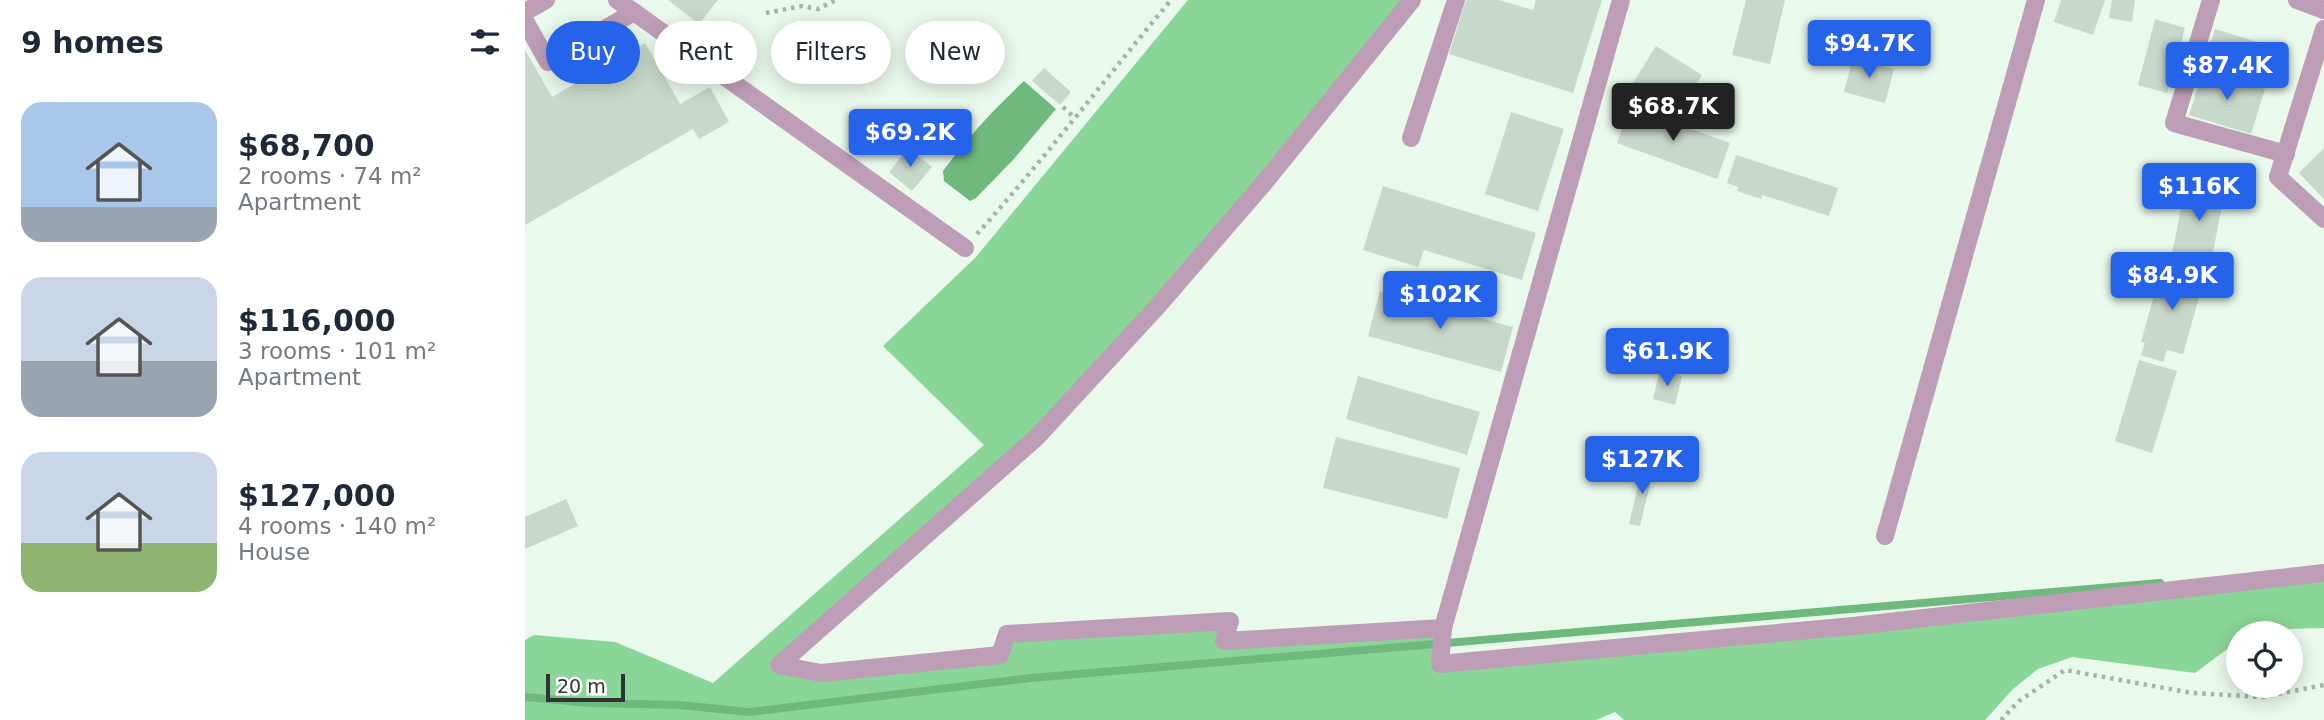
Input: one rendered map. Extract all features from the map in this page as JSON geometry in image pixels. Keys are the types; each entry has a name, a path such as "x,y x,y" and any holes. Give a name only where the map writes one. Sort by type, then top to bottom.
{"street":[{"path":"525,12 546,0"},
{"path":"617,0 965,248"},
{"path":"1412,0 1264,183 1156,308 1037,437 779,665 821,673 1000,655 1007,634 1230,621 1224,641 1443,628"},
{"path":"1411,138 1456,0"},
{"path":"1621,0 1443,628 1440,664 1853,626 2324,573"},
{"path":"1885,536 2036,0"},
{"path":"2211,0 2174,123 2286,154"},
{"path":"2297,0 2324,10"},
{"path":"525,20 548,62 634,12"},
{"path":"2324,29 2278,177 2324,219"}],"path":[{"path":"765,13 802,6 818,9 837,0"},
{"path":"965,248 1034,170 1171,0"},
{"path":"1063,107 1075,118"},
{"path":"2001,720 2019,701 2065,670 2192,693 2263,697 2324,685"}],"shaded area":[{"path":"1188,0 1412,0 1037,437 780,664 821,673 1000,655 1007,634 1230,621 1224,640 1443,628 1440,663 2324,573 2324,628 2303,629 2303,621 2226,621 2226,650 2195,673 2072,657 2038,669 2013,689 1985,720 1624,720 1615,712 1596,720 525,720 525,640 534,635 615,642 713,683 984,445 883,346 976,257"},
{"path":"1024,81 1056,109 1013,160 970,201 944,181 943,171 981,124"}],"building":[{"path":"668,0 718,0 701,21 695,21"},
{"path":"1466,0 1499,0 1533,10 1536,0 1602,0 1573,93 1449,54"},
{"path":"1746,0 1785,0 1770,64 1732,55"},
{"path":"2061,0 2105,0 2093,35 2054,22"},
{"path":"2112,0 2135,0 2132,22 2109,18"},
{"path":"2155,19 2185,28 2167,93 2138,85"},
{"path":"2215,29 2280,49 2270,80 2205,60"},
{"path":"645,43 654,59 654,84 669,84 680,104 710,87 729,122 699,139 693,129 525,225 525,50 552,97 574,84 640,84 640,46"},
{"path":"1656,46 1702,75 1679,112 1633,83"},
{"path":"1853,58 1894,69 1885,103 1844,92"},
{"path":"1044,68 1071,92 1060,105 1032,81"},
{"path":"2203,70 2265,89 2251,134 2189,115"},
{"path":"1630,107 1730,143 1717,179 1617,143"},
{"path":"1511,112 1564,129 1538,211 1485,194"},
{"path":"908,148 932,167 912,191 889,172"},
{"path":"2324,148 2324,199 2299,173"},
{"path":"1736,155 1838,188 1829,216 1762,195 1761,199 1737,191 1738,187 1727,183"},
{"path":"2187,178 2226,186 2210,267 2171,259"},
{"path":"1383,186 1536,233 1522,280 1424,250 1418,267 1363,250"},
{"path":"2163,263 2205,276 2183,354 2167,350 2163,362 2141,355 2145,343 2141,342"},
{"path":"1380,291 1513,327 1501,372 1368,336"},
{"path":"2139,360 2177,371 2152,453 2115,441"},
{"path":"1660,370 1682,376 1675,405 1653,399"},
{"path":"1358,376 1480,412 1467,455 1346,419"},
{"path":"1336,437 1460,468 1447,519 1323,488"},
{"path":"1643,465 1654,468 1640,526 1629,524"},
{"path":"566,499 578,526 525,549 525,517"}],"waterway":[{"path":"525,697 591,703 679,705 750,712 1031,678 2160,583"}]}
